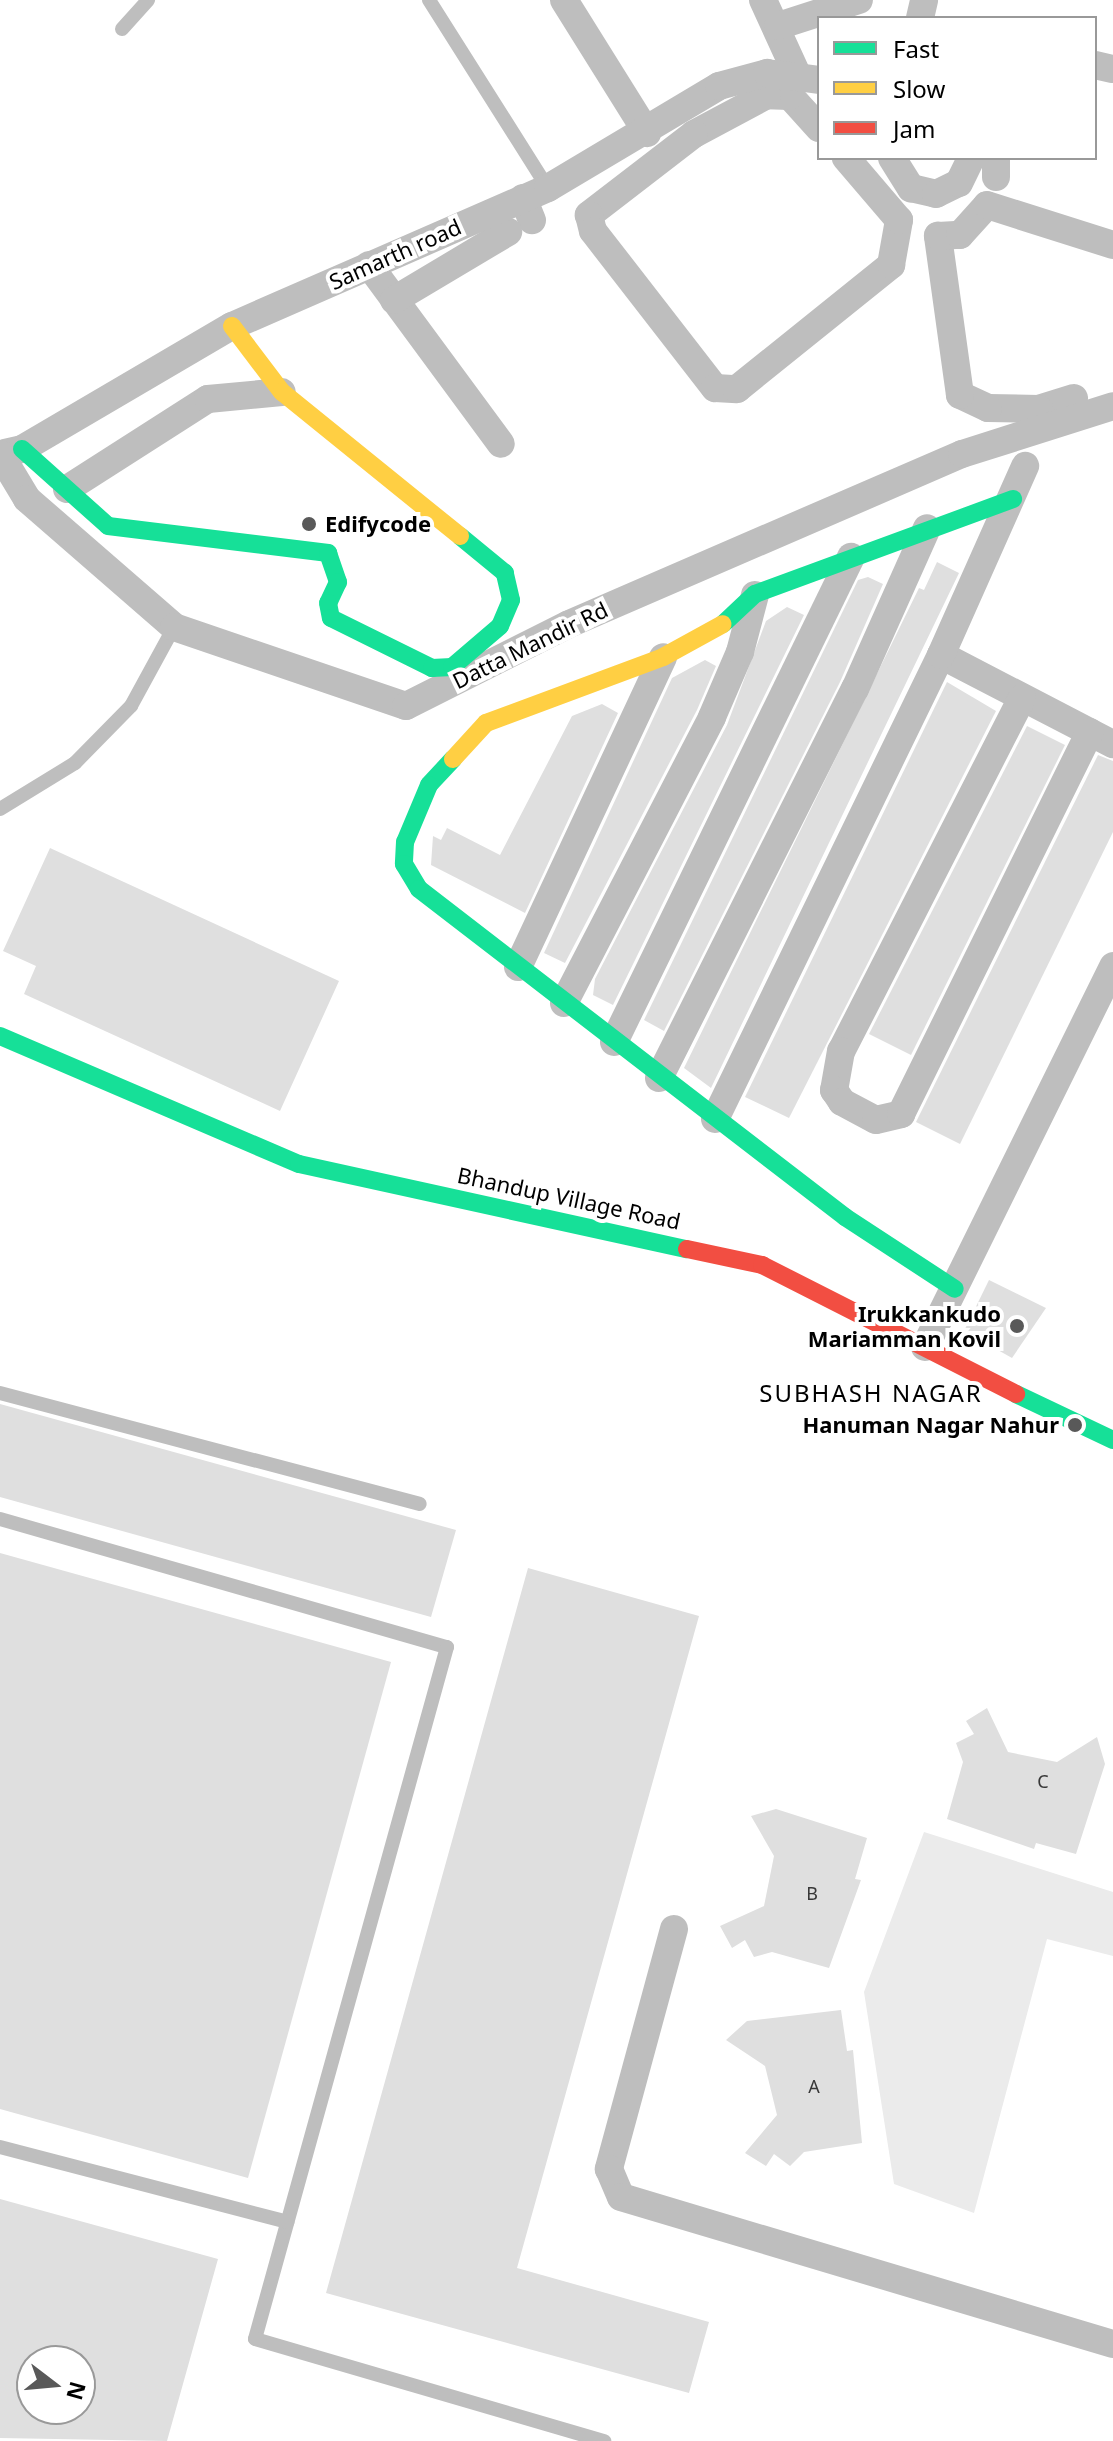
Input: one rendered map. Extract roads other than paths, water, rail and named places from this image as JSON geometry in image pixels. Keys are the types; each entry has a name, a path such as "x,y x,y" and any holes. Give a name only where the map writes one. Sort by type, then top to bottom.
{"street":[{"path":"564,0 647,133"},
{"path":"763,0 808,76"},
{"path":"778,26 816,10 859,0"},
{"name":"Samarth road","path":"8,453 232,326 369,265 522,213 647,133 685,124 719,86 808,76"},
{"path":"817,126 790,96 777,92 685,124 589,215 593,231 703,373 725,392 737,389 891,265 899,220 848,160"},
{"path":"893,160 911,188 949,190 967,173 970,160"},
{"path":"949,190 965,230"},
{"path":"1113,245 987,205 965,230 938,236 960,395 988,408 1039,409 1113,386"},
{"path":"394,300 522,213"},
{"path":"369,265 501,444"},
{"path":"8,453 67,489 121,530 328,553 338,582 328,603 331,618 432,668 452,667 500,626 511,600 505,573 282,392 232,326"},
{"path":"67,489 208,399 282,392"},
{"name":"Datta Mandir Rd","path":"8,453 27,499 174,627 406,706 569,624 962,454 1113,406"},
{"path":"715,1119 941,655 1013,499 1025,466"},
{"path":"955,1289 659,1078 419,889 404,864 405,842 429,785 486,723 663,657 725,623 755,594 927,528 1013,499"},
{"path":"659,1078 855,689 927,528"},
{"path":"614,1042 851,557"},
{"path":"564,1003 712,717 740,652 755,594"},
{"path":"941,655 1102,738 901,1114 876,1120 842,1102 834,1090 841,1051 1022,698"},
{"path":"518,967 663,657"},
{"path":"925,1347 1113,966"},
{"name":"Bhandup Village Road","path":"0,1036 299,1164 762,1265 848,1314 925,1347 1113,1440"},
{"path":"674,1929 609,2169 621,2197 1113,2344"}],"lane":[{"path":"122,29 148,0"},
{"path":"429,0 522,213"},
{"path":"0,809 75,763 131,706 174,627"},
{"path":"0,1393 420,1504"},
{"path":"0,1519 447,1647 255,2339 579,2437 604,2441"},
{"path":"0,2147 287,2222"}],"place":[{"name":"Edifycode","path":"309,524"},
{"name":"Irukkankudo Mariamman Kovil","path":"1017,1326"},
{"name":"Hanuman Nagar Nahur","path":"1075,1425"}],"district":[{"name":"SUBHASH NAGAR","path":"871,1393"}]}
